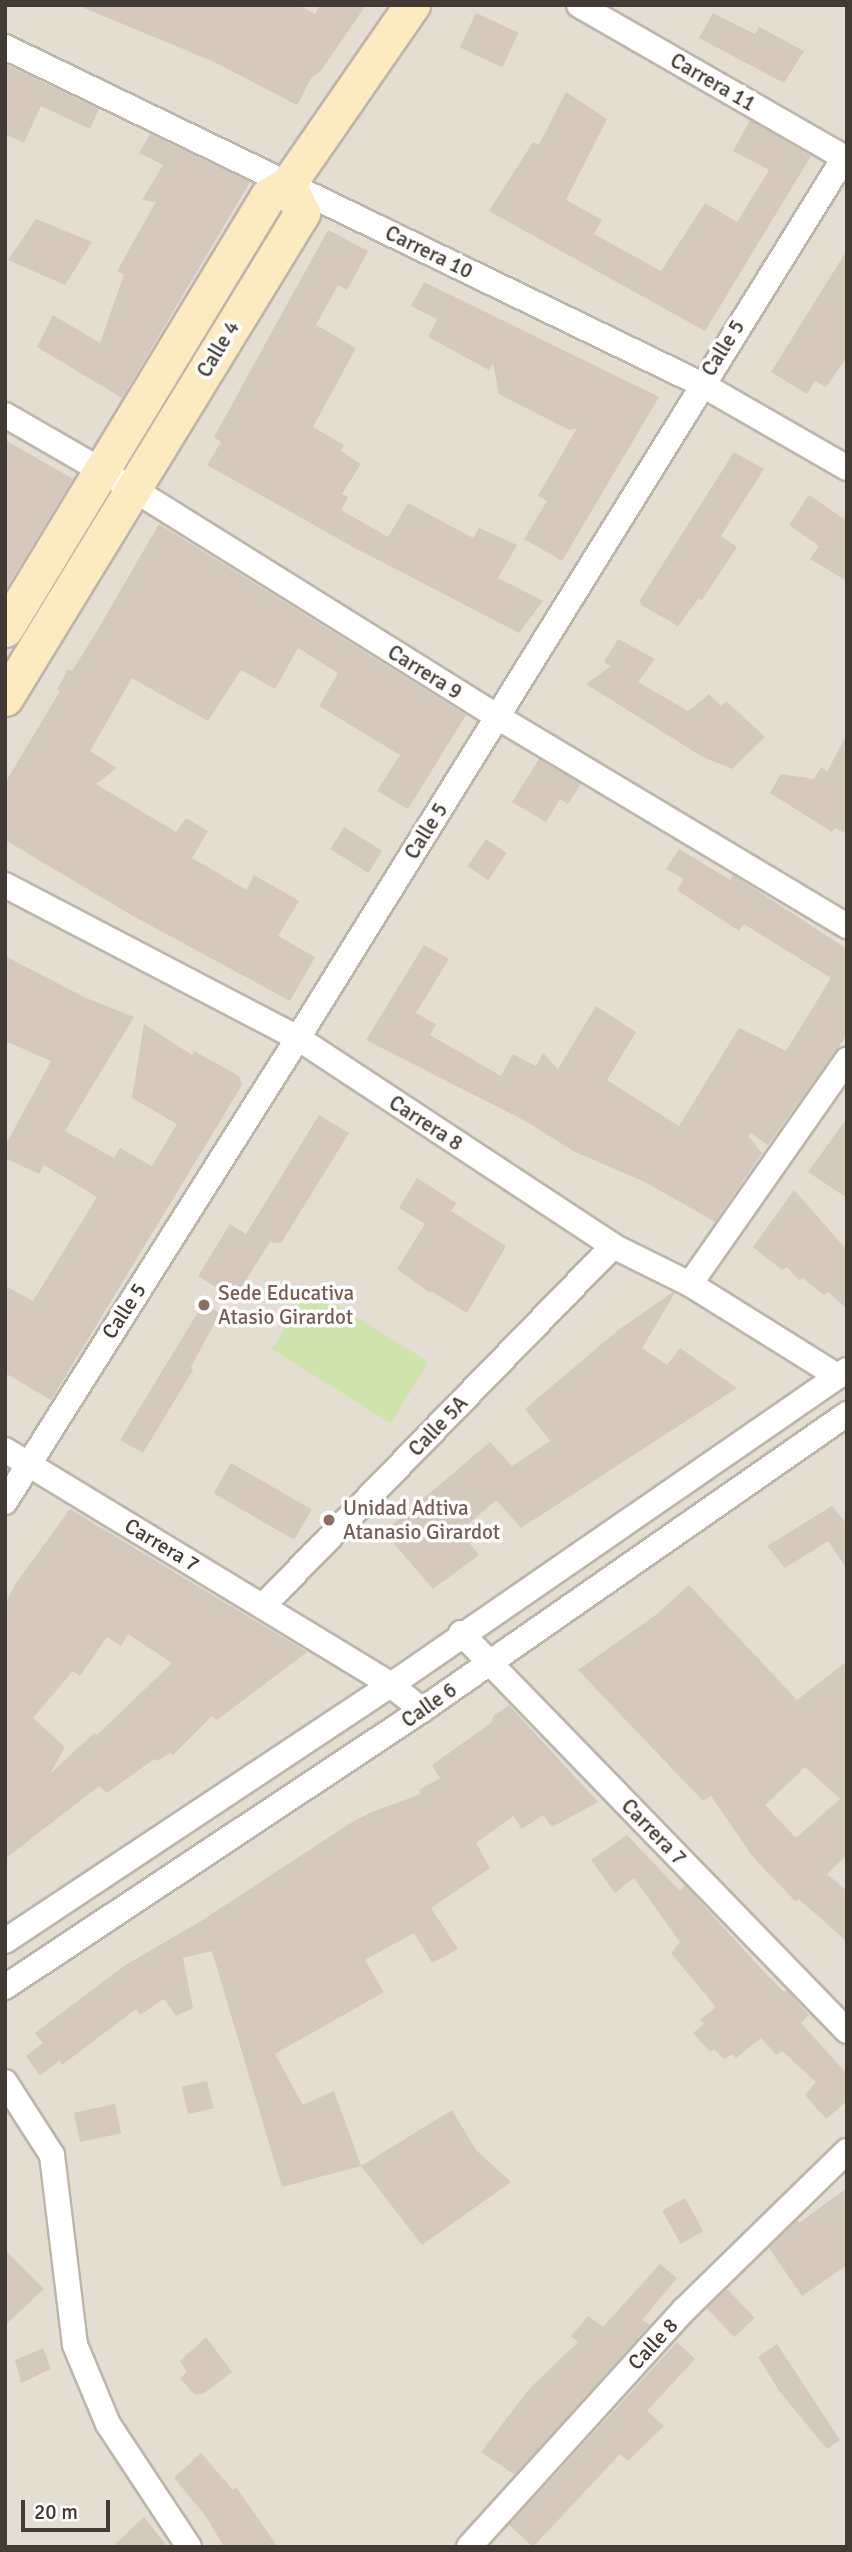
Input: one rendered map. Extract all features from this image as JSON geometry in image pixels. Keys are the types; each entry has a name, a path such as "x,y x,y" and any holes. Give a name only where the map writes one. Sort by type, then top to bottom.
{"street":[{"path":"5,629 268,196 289,184 412,5"},
{"name":"Carrera 11","path":"579,5 845,158"},
{"name":"Carrera 10","path":"5,47 701,384 847,468"},
{"name":"Calle 5","path":"5,1502 27,1463 298,1038 701,384 845,158"},
{"name":"Calle 4","path":"5,698 302,213 289,184"},
{"name":"Carrera 9","path":"5,415 102,470 496,716 847,926"},
{"name":"Carrera 8","path":"5,886 298,1038 613,1246 690,1284 842,1373"},
{"path":"690,1284 847,1060"},
{"name":"Calle 5A","path":"263,1606 613,1246"},
{"name":"Calle 6","path":"6,1939 391,1685 461,1633 842,1373"},
{"name":"Calle 6","path":"5,1987 422,1710 847,1414"},
{"name":"Carrera 7","path":"5,1450 391,1685 422,1710"},
{"name":"Carrera 7","path":"461,1633 847,2031"},
{"path":"6,1939 42,1962"},
{"path":"5,2082 52,2155 75,2345 108,2424 189,2547"},
{"name":"Calle 8","path":"469,2547 684,2310 847,2151"}],"shaded area":[{"path":"5,5 847,5 847,2547 5,2547"}],"green space":[{"path":"310,1288 429,1362 391,1423 272,1349"}],"building":[{"path":"77,5 298,5 315,14 320,5 366,5 320,72 312,77 297,105 212,61"},
{"path":"476,13 519,33 503,67 460,47"},
{"path":"713,13 755,34 759,27 804,51 784,83 699,38"},
{"path":"5,64 99,109 90,129 41,106 24,143 5,134"},
{"path":"566,92 607,119 566,200 602,220 594,234 661,271 705,203 737,222 769,170 733,151 750,120 811,156 705,331 489,211 533,142 539,145"},
{"path":"150,134 250,182 122,398 37,347 53,315 100,343 124,275 117,271 156,202 142,200 163,165 139,153"},
{"path":"36,219 92,242 65,285 8,260"},
{"path":"328,230 368,251 347,290 338,285 316,325 356,348 313,427 344,445 341,451 361,464 342,494 348,497 341,510 388,537 408,503 473,538 479,528 517,545 498,578 543,601 519,633 355,548 207,465 221,442 214,437"},
{"path":"847,250 847,357 826,387 815,381 807,394 771,372"},
{"path":"424,282 659,397 562,561 524,539 547,501 538,496 577,428 569,430 499,394 493,363 489,370 428,337 437,319 411,306"},
{"path":"5,440 73,479 5,590"},
{"path":"734,452 764,469 721,536 737,547 702,600 699,598 678,626 641,605 640,600"},
{"path":"809,495 847,521 847,581 810,559 819,546 789,525"},
{"path":"159,524 466,715 408,809 377,791 400,755 319,706 338,673 298,648 275,689 241,670 208,721 132,678 90,751 117,768 96,784 176,832 186,818 208,831 192,858 247,890 254,875 299,901 278,936 315,957 290,1001 133,916 5,840 5,783 60,691 57,689 68,669 72,671 94,636"},
{"path":"618,639 655,659 638,682 688,711 709,694 721,706 726,701 765,737 732,769 701,756 586,684 611,666 604,662"},
{"path":"847,734 847,834 835,828 832,832 770,793 781,774 814,779 821,767 827,772"},
{"path":"539,759 581,784 568,804 560,799 546,822 512,802"},
{"path":"344,827 382,851 368,873 330,849"},
{"path":"486,839 507,853 488,880 468,866"},
{"path":"679,849 730,880 733,875 847,949 847,1035 768,1145 751,1133 748,1136 762,1153 715,1222 645,1182 575,1152 527,1122 366,1040 424,945 449,959 416,1013 436,1024 430,1035 501,1076 513,1054 536,1066 543,1053 558,1069 596,1006 636,1032 607,1080 679,1126 739,1028 786,1051 831,978 744,924 739,931 677,890 684,879 666,869"},
{"path":"5,956 86,998 134,1017 65,1131 114,1158 120,1148 152,1166 177,1124 132,1098 144,1024 192,1055 194,1051 239,1076 242,1085 51,1400 5,1373 5,1286 33,1301 97,1197 44,1165 39,1174 5,1158 5,1146 51,1061 5,1041"},
{"path":"319,1115 349,1133 281,1243 270,1242 234,1299 198,1276 230,1224 246,1234"},
{"path":"847,1118 847,1198 808,1172"},
{"path":"417,1178 456,1203 451,1211 506,1246 467,1313 431,1291 430,1293 397,1269 425,1224 399,1208"},
{"path":"794,1190 847,1250 847,1309 828,1292 824,1295 803,1278 799,1280 787,1267 782,1270 753,1247"},
{"path":"675,1293 642,1348 667,1365 680,1348 737,1388 521,1528 496,1500 460,1531 479,1555 433,1589 384,1532 490,1442 512,1466 550,1441 525,1409 617,1331"},
{"path":"203,1304 220,1313 191,1367 193,1370 143,1453 120,1440"},
{"path":"231,1463 312,1510 294,1540 214,1493"},
{"path":"832,1506 847,1524 847,1569 828,1541 785,1568 767,1546"},
{"path":"70,1509 307,1652 217,1720 212,1716 173,1755 170,1753 157,1761 154,1759 107,1793 99,1786 5,1859 5,1604 16,1583","holes":["128,1634 172,1663 97,1735 94,1733 50,1774 65,1747 33,1718 73,1671 80,1676 107,1637 121,1646"]},
{"path":"689,1585 797,1700 847,1661 847,1855 827,1874 847,1891 847,1942 799,1899 796,1902 753,1857 711,1796 703,1801 578,1670 657,1614","holes":["805,1767 840,1799 796,1838 765,1805"]},
{"path":"509,1705 598,1802 552,1827 543,1815 522,1829 513,1816 476,1843 490,1868 431,1908 458,1949 432,1963 414,1933 365,1960 384,1992 275,2054 303,2105 334,2091 361,2166 282,2187 212,1951 183,1958 193,2008 176,2016 164,1999 140,2015 136,2009 62,2065 60,2060 40,2076 26,2056 43,2043 35,2033 124,1966 201,1921 349,1824 372,1812 421,1794 419,1790 440,1778 432,1765 492,1722 493,1716"},
{"path":"627,1835 680,1891 685,1885 767,1975 784,1992 787,1990 809,2015 801,2023 847,2074 847,2101 826,2119 805,2095 816,2082 782,2051 776,2055 761,2038 736,2058 732,2054 724,2059 714,2049 710,2052 693,2033 704,2024 700,2020 716,2007 671,1953 680,1942 634,1878 615,1893 591,1860"},
{"path":"207,2081 213,2108 188,2114 182,2087"},
{"path":"115,2104 121,2133 80,2142 74,2113"},
{"path":"452,2110 476,2150 511,2182 422,2245 361,2166"},
{"path":"847,2188 847,2265 802,2296 769,2248 797,2220 799,2223"},
{"path":"685,2198 703,2231 681,2244 662,2211"},
{"path":"5,2250 44,2289 5,2325"},
{"path":"660,2264 677,2278 642,2320 650,2325 515,2475 481,2452 529,2389 578,2342 571,2336 588,2316 603,2327"},
{"path":"727,2289 755,2318 735,2337 707,2308"},
{"path":"206,2337 232,2372 203,2394 194,2394 180,2378 187,2372 180,2361"},
{"path":"677,2342 695,2359 647,2411 664,2426 628,2461 620,2454 533,2547 509,2525"},
{"path":"777,2344 840,2440 827,2449 780,2392 758,2357"},
{"path":"43,2348 51,2369 21,2383 15,2360"},
{"path":"201,2453 233,2490 236,2487 278,2547 224,2547 205,2515 174,2478"},
{"path":"144,2517 168,2547 112,2547"}],"place":[{"name":"Sede Educativa Atasio Girardot","path":"204,1305"},
{"name":"Unidad Adtiva Atanasio Girardot","path":"329,1520"}]}
